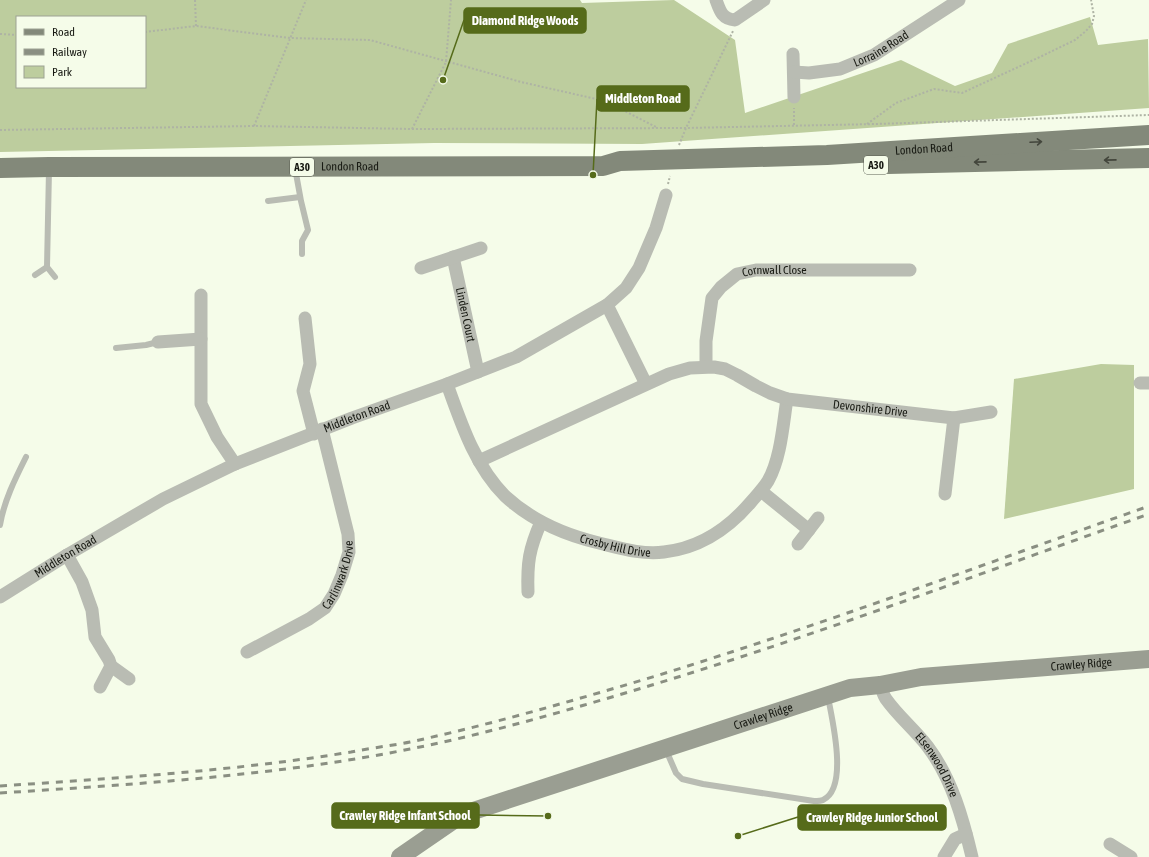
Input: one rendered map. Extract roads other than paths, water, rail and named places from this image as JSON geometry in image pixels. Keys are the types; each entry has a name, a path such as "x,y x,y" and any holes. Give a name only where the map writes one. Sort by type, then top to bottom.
{"main road":[{"name":"London Road","path":"603,166 620,161 827,155 1149,135"},
{"name":"London Road","path":"0,168 603,166 619,170 688,170 1149,158"}],"street":[{"path":"716,0 721,15 732,20 764,0"},
{"name":"Lorraine Road","path":"794,72 809,73 840,69 874,56 959,0"},
{"path":"793,54 794,97"},
{"name":"Middleton Road","path":"0,594 163,500 235,464 516,357 607,304 626,288 639,268 656,228 666,195"},
{"path":"422,268 481,248"},
{"name":"Linden Court","path":"453,258 478,372"},
{"name":"Cornwall Close","path":"706,366 706,341 712,298 721,287 737,274 756,270 891,264 910,270"},
{"path":"201,295 201,404 217,437 235,464"},
{"path":"607,304 646,384"},
{"name":"Carlinwark Drive","path":"247,652 309,619 324,608 334,594 342,575 348,552 348,534 318,432 303,390 310,364 305,318"},
{"path":"158,342 201,339"},
{"path":"479,461 646,384 669,374 690,368 706,366 725,369 763,390 787,399"},
{"name":"Crosby Hill Drive","path":"447,384 455,408 479,461 489,476 506,496 541,522 567,534 589,541 632,551 664,552 689,547 717,535 738,517 761,491 768,480 778,452 787,399"},
{"name":"Devonshire Drive","path":"787,399 954,418 991,412"},
{"path":"945,494 954,418"},
{"path":"761,491 808,530"},
{"path":"798,544 818,518"},
{"path":"528,592 528,560 532,542 541,522"},
{"path":"67,555 82,582 92,610 95,637 109,660 110,666 100,687"},
{"name":"Crawley Ridge","path":"400,857 461,815 850,688 880,685 921,677 1149,660"},
{"path":"110,666 129,679"},
{"name":"Elsenwood Drive","path":"880,685 885,698 922,738 940,765 950,785 972,857"},
{"path":"944,857 955,839 966,834"},
{"path":"1110,844 1131,857"}],"lane":[{"path":"49,167 47,267 55,277"},
{"path":"295,167 308,230 302,241 302,254"},
{"path":"268,201 300,197"},
{"path":"35,275 47,267"},
{"path":"116,348 146,345 158,342"},
{"path":"0,525 1,516 12,485 26,457"},
{"path":"665,748 676,773 682,779 703,784 814,802 824,800 830,792 837,777 838,763 828,695"}],"railway":[{"path":"0,786 176,773 307,759 403,743 469,728 528,713 710,659 899,595 1149,506"},
{"path":"0,793 206,778 308,766 410,749 471,736 562,712 777,645 1149,514"}],"place":[{"name":"Diamond Ridge Woods","path":"443,80"},
{"name":"Middleton Road","path":"593,175"},
{"name":"Crawley Ridge Infant School","path":"548,816"},
{"name":"Crawley Ridge Junior School","path":"738,836"}]}
